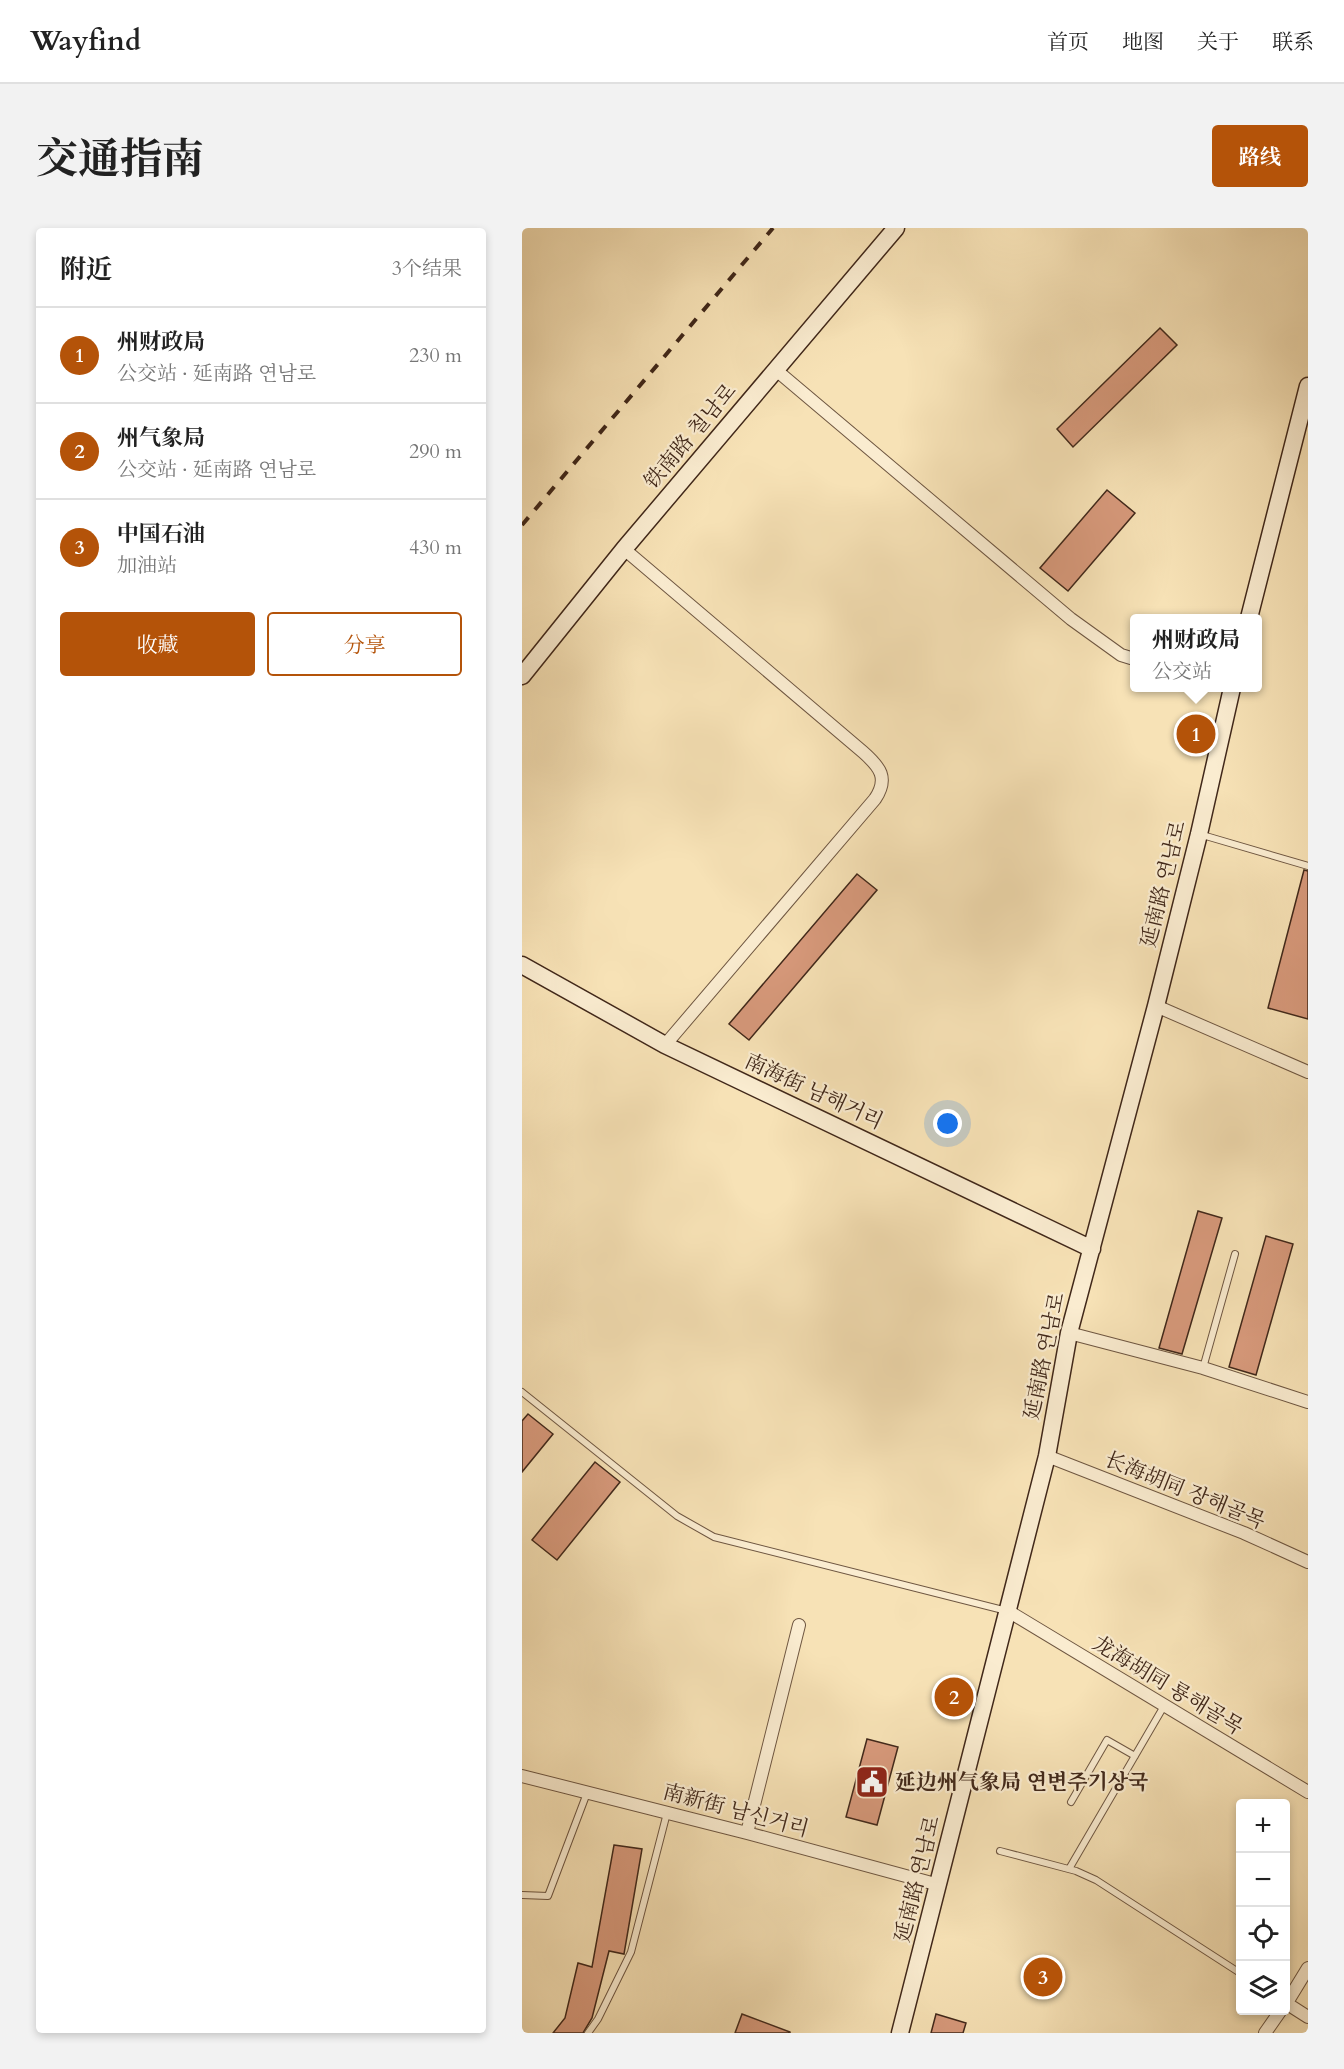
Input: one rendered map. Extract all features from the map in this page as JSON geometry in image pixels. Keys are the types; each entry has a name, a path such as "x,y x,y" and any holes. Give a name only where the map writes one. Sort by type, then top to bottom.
{"main road":[{"name":"铁南路 철남로","path":"522,676 624,549 896,228"},
{"path":"1250,614 1308,386"},
{"name":"延南路 연남로","path":"900,2033 1047,1455 1069,1333 1156,1006 1199,834 1231,692"},
{"name":"南海街 남해거리","path":"522,965 665,1045 1092,1249"}],"street":[{"path":"776,370 1071,619 1121,656 1130,658"},
{"path":"624,549 863,752 880,771 882,782 875,799 665,1045"},
{"path":"1156,1006 1308,1072"},
{"path":"1069,1333 1203,1368 1308,1402"},
{"name":"长海胡同 장해골목","path":"1047,1455 1244,1533 1308,1562"},
{"name":"龙海胡同 룡해골목","path":"1008,1611 1308,1792"},
{"path":"747,1833 799,1625"},
{"name":"南新街 남신거리","path":"522,1776 939,1885"},
{"path":"1290,1997 1308,1968"},
{"path":"1290,2008 1308,2017"},
{"path":"1265,2033 1278,2015"}],"lane":[{"path":"1199,834 1308,866"},
{"path":"1203,1368 1234,1254"},
{"path":"522,1392 677,1516 714,1537 1008,1611"},
{"path":"1069,1869 1164,1706"},
{"path":"1071,1802 1107,1740 1135,1756"},
{"path":"522,1895 548,1896 587,1793"},
{"path":"588,2033 598,2019 631,1952 667,1813"},
{"path":"1000,1851 1069,1869 1095,1880 1236,1970"}],"building":[{"path":"1160,328 1177,345 1073,447 1057,429"},
{"path":"1107,490 1135,513 1068,591 1040,568"},
{"path":"1304,870 1308,871 1308,1019 1268,1008"},
{"path":"857,874 877,890 749,1040 729,1024"},
{"path":"1198,1211 1222,1218 1182,1354 1159,1348"},
{"path":"1266,1236 1293,1244 1256,1375 1229,1367"},
{"path":"528,1414 553,1434 522,1472 522,1421"},
{"path":"595,1462 620,1482 557,1560 532,1540"},
{"name":"延边州气象局 연변주기상국","path":"867,1739 898,1747 877,1825 846,1817"},
{"path":"614,1845 642,1849 624,1954 609,1951 592,2018 583,2033 553,2033 565,2018 578,1963 592,1967"},
{"path":"742,2014 790,2032 790,2033 735,2033"},
{"path":"936,2014 966,2023 963,2033 931,2033"}],"railway":[{"path":"522,525 773,228"}],"place":[{"name":"州财政局","path":"1196,734"},
{"name":"州气象局","path":"954,1697"},
{"name":"延边州气象局 연변주기상국","path":"872,1782"},
{"name":"中国石油","path":"1043,1977"}]}
